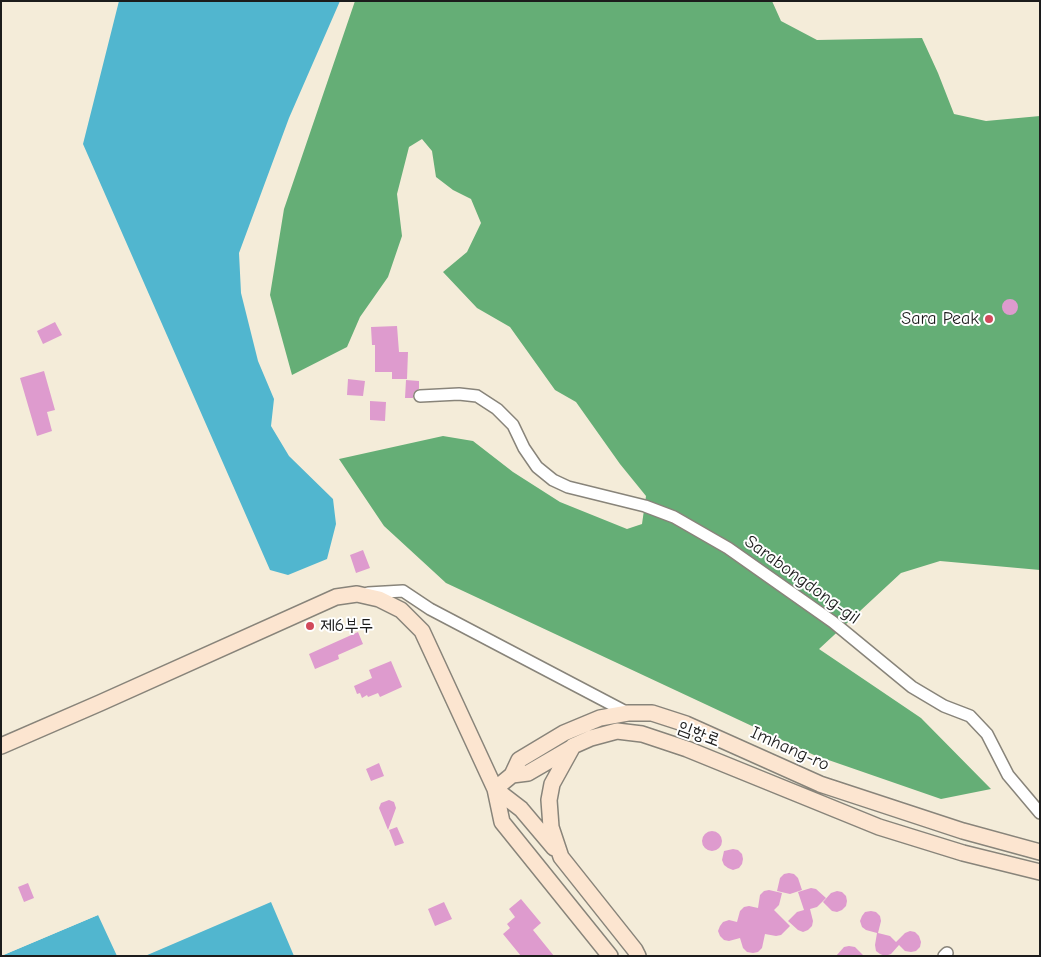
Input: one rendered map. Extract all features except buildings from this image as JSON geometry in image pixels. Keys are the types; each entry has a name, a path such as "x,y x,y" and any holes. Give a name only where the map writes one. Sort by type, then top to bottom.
{"main road":[{"path":"1,746 336,596 357,594 379,599 401,610 422,630 495,789 502,822 610,956"},
{"name":"Imhang-ro","path":"495,789 512,775 519,760 564,733 600,718 628,712 652,713 686,724 820,784 963,831 1040,852"},
{"name":"임항로","path":"573,746 591,738 617,731 642,734 687,748 879,828 963,853 1040,872"},
{"name":"Imhang-ro","path":"512,775 528,773 573,746"},
{"path":"561,857 550,827 548,800 552,784 573,746"},
{"path":"495,789 521,808 636,950 638,956"}],"street":[{"name":"Sarabongdong-gil","path":"420,396 460,394 477,396 497,409 513,425 524,448 538,467 553,480 568,488 645,506 681,521 728,548 833,622 912,687 944,706 970,716 987,734 1008,775 1040,813"},
{"path":"357,594 404,591 430,609 628,712"}],"green space":[{"path":"355,1 772,1 781,21 817,40 922,38 954,114 986,121 1040,116 1040,570 940,561 901,573 819,649 921,718 991,789 941,799 814,755 446,583 384,526 339,459 443,436 473,441 513,472 560,502 627,529 642,524 646,496 620,464 576,402 555,390 510,327 477,308 443,272 467,252 481,223 471,199 453,190 436,177 432,151 422,139 409,147 397,194 402,236 388,277 360,317 347,347 292,375 270,295 284,209"}],"water":[{"path":"119,1 340,1 289,118 239,253 241,293 258,361 274,399 271,426 289,456 333,499 336,524 327,559 288,575 270,570 83,144"},
{"path":"271,902 294,956 145,956"},
{"path":"98,915 117,956 1,956"}],"pier":[{"path":"97,912 98,915 1,956 1,953"}],"place":[{"name":"Sara Peak","path":"989,319"},
{"name":"제6부두","path":"310,626"}]}
